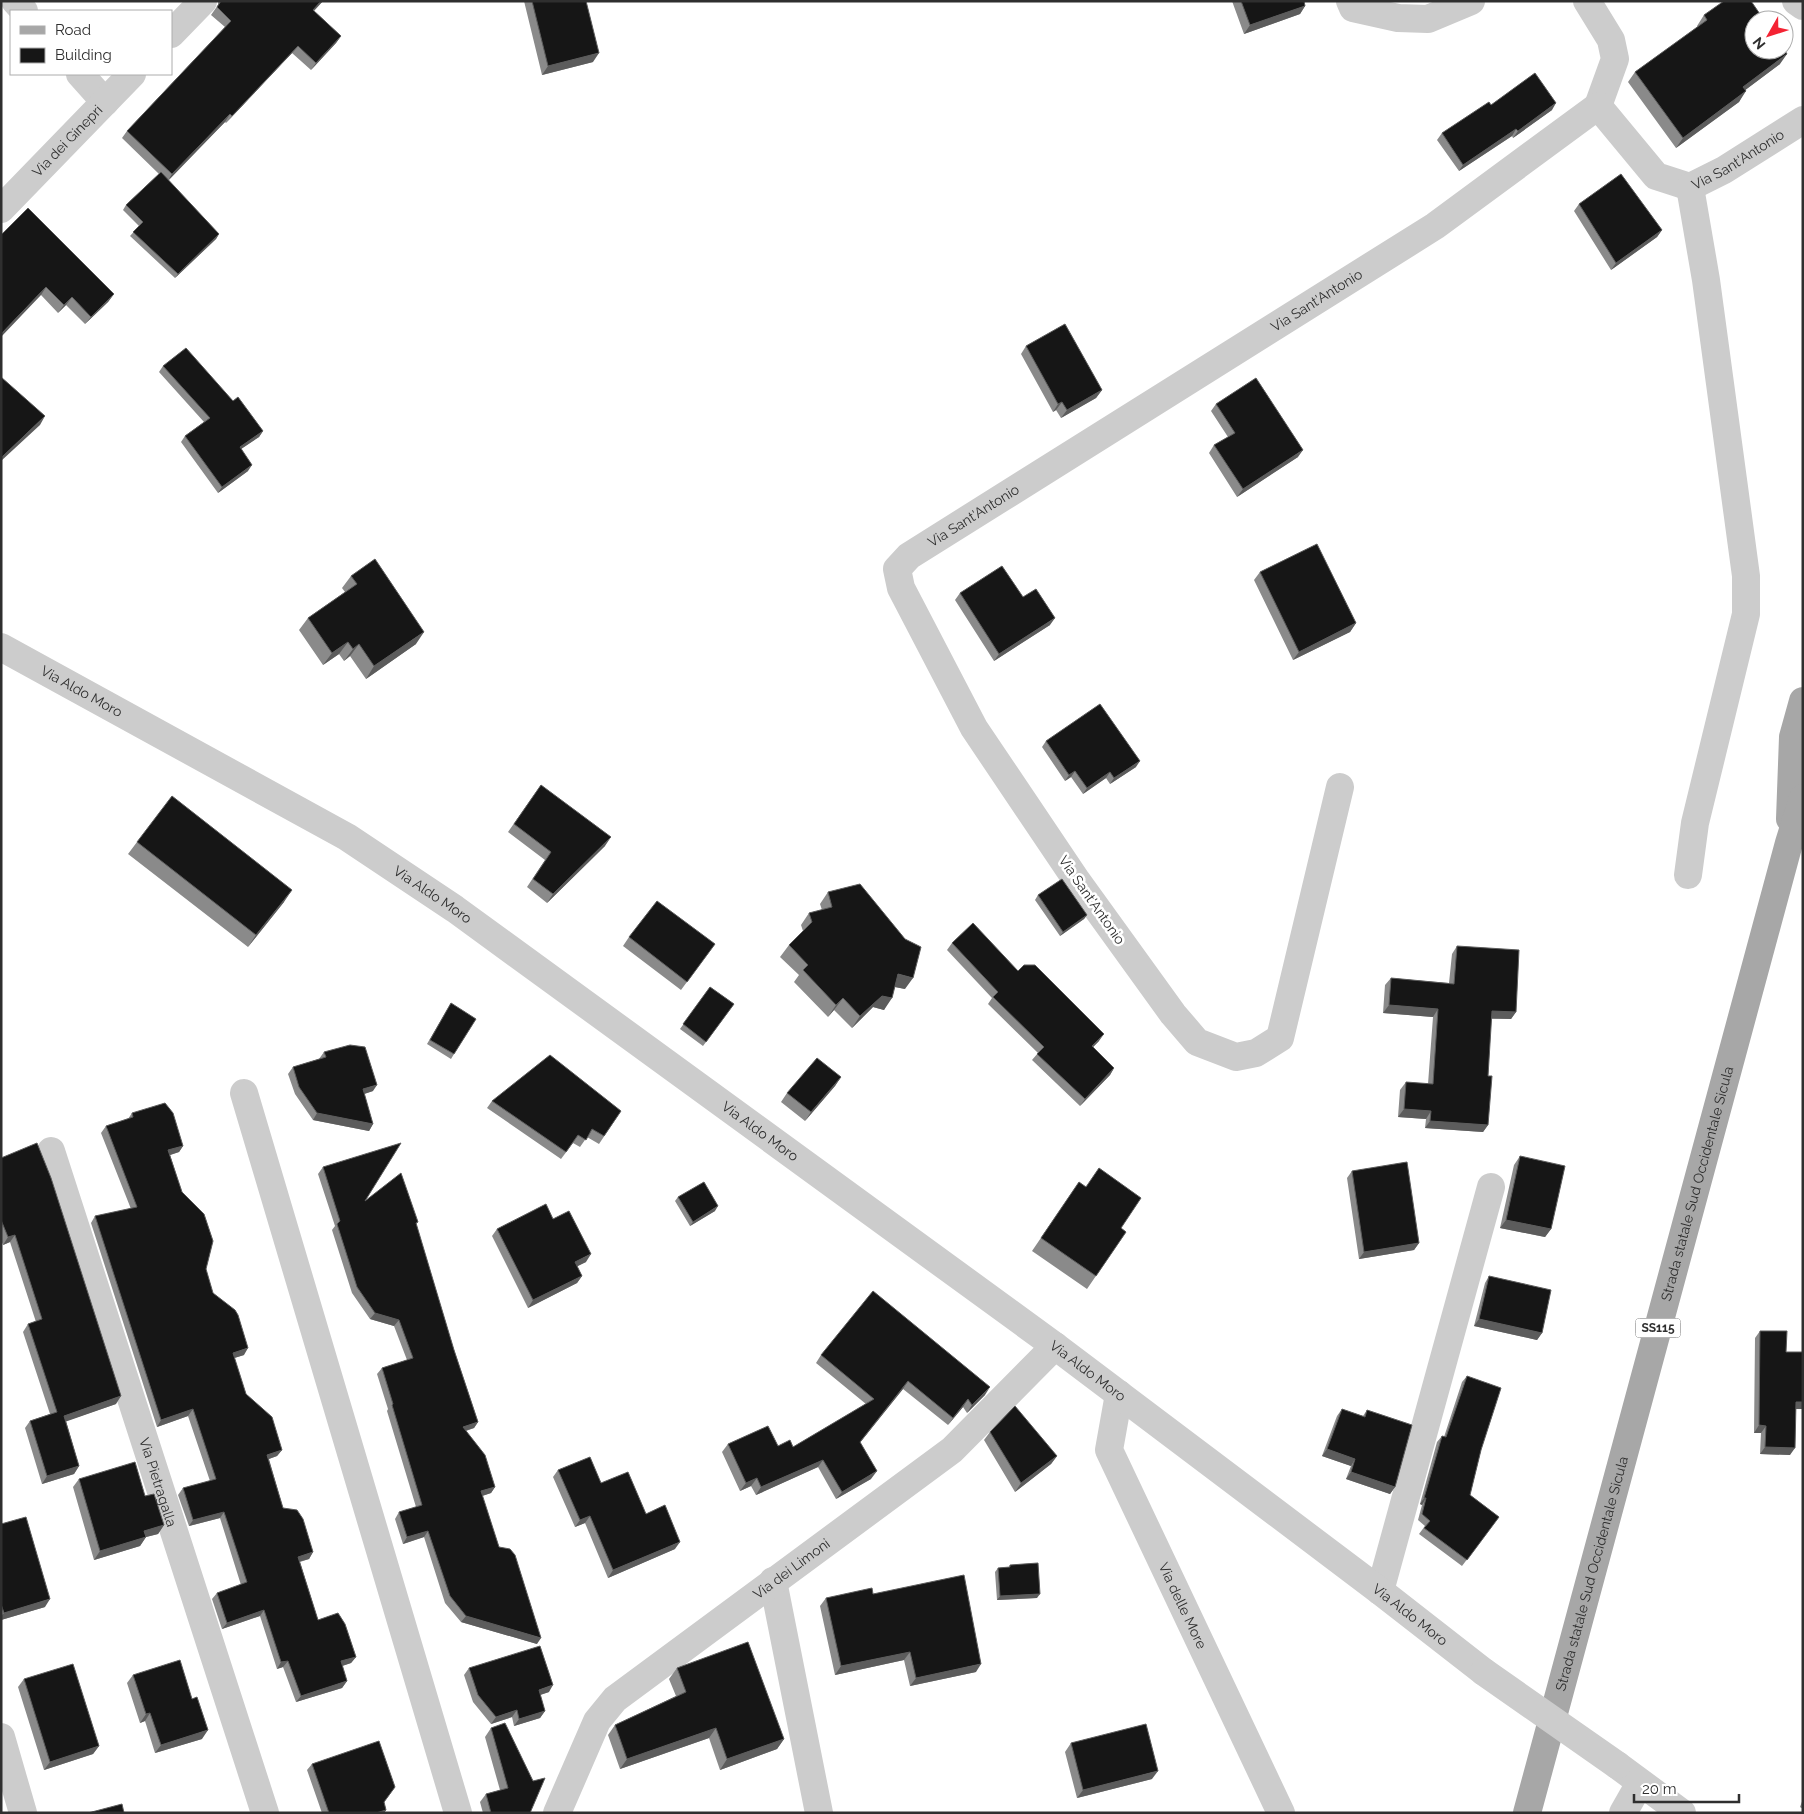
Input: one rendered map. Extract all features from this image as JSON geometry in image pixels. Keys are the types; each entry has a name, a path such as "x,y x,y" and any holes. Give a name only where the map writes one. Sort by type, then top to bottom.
{"main road":[{"path":"1789,843 1793,738 1803,701"},
{"path":"1789,843 1803,798"},
{"name":"Strada statale Sud Occidentale Sicula","path":"1528,1813 1789,843"}],"street":[{"path":"172,33 203,1"},
{"path":"1350,1 1353,8 1398,18 1428,19 1471,1"},
{"path":"1588,1 1612,40 1615,59 1598,106"},
{"path":"1796,1 1803,6"},
{"path":"81,75 105,102"},
{"name":"Via dei Ginepri","path":"1,209 131,75"},
{"name":"Via Sant'Antonio","path":"1340,786 1280,1038 1256,1053 1236,1057 1197,1042 1173,1014 1077,881 974,728 901,588 897,569 909,556 1435,226 1598,106 1656,176 1690,187 1724,170 1803,120"},
{"path":"1688,875 1695,823 1746,614 1745,566 1706,280 1690,187"},
{"name":"Via Aldo Moro","path":"1,647 347,837 463,915 1055,1346 1380,1591 1484,1672 1640,1783"},
{"path":"244,1094 458,1813"},
{"name":"Via Pietragalla","path":"51,1151 264,1813"},
{"path":"1380,1591 1492,1187"},
{"name":"Via dei Limoni","path":"557,1813 596,1721 615,1699 952,1450 1055,1346"},
{"name":"Via delle More","path":"1118,1394 1109,1450 1281,1813"},
{"path":"773,1581 819,1813"},
{"path":"1,1737 23,1813"},
{"path":"1623,1813 1640,1783 1682,1813"}],"building":[{"path":"221,1 321,1 313,10 341,36 316,63 298,46 232,116 230,114 172,174 127,131 231,21 217,7"},
{"path":"532,1 586,1 599,53 548,66"},
{"path":"1241,1 1304,1 1305,6 1250,25"},
{"path":"1724,1 1751,1 1757,10 1744,10 1744,60 1779,60 1743,87 1746,91 1683,138 1635,72 1707,20 1704,15"},
{"path":"1535,73 1556,103 1518,131 1516,129 1463,165 1442,133 1489,102 1491,105"},
{"path":"161,172 219,234 178,274 133,232 143,222 126,205"},
{"path":"1621,174 1662,230 1616,263 1579,204"},
{"path":"28,208 114,294 91,317 72,297 64,305 46,287 1,334 1,235"},
{"path":"1065,324 1102,390 1067,410 1062,402 1058,404 1026,346"},
{"path":"186,348 233,401 238,397 263,431 240,447 252,465 222,487 185,436 210,418 163,366"},
{"path":"1,377 45,416 1,458"},
{"path":"1256,378 1303,450 1243,489 1214,445 1235,433 1216,404"},
{"path":"1317,544 1356,623 1299,652 1260,572"},
{"path":"375,559 424,632 374,666 359,644 353,649 348,642 332,653 308,618 357,584 351,576"},
{"path":"1002,566 1023,597 1036,589 1055,618 999,654 960,593"},
{"path":"1100,704 1140,761 1114,778 1110,772 1087,788 1075,771 1069,775 1046,741"},
{"path":"541,785 611,837 553,894 533,879 551,852 514,824"},
{"path":"172,796 292,890 256,935 137,842"},
{"path":"1062,879 1087,915 1063,932 1038,895"},
{"path":"860,884 905,939 921,947 913,978 898,974 892,998 882,996 860,1016 843,998 836,1005 803,970 808,965 789,945 812,922 809,913 832,907 828,892"},
{"path":"657,901 715,944 687,982 629,937"},
{"path":"973,923 1018,971 1024,965 1035,965 1104,1034 1092,1046 1114,1068 1085,1099 1037,1054 1044,1047 993,997 998,992 952,943"},
{"path":"1457,946 1519,950 1516,1012 1492,1011 1488,1076 1492,1076 1488,1125 1430,1121 1431,1111 1404,1109 1406,1082 1433,1084 1438,1009 1389,1005 1391,978 1454,984"},
{"path":"710,987 734,1004 706,1042 683,1024"},
{"path":"451,1003 476,1019 454,1054 430,1040"},
{"path":"350,1045 365,1047 377,1085 363,1089 373,1124 317,1113 299,1087 293,1067 326,1057 324,1052"},
{"path":"550,1055 621,1111 604,1136 592,1129 586,1140 578,1135 566,1152 492,1101"},
{"path":"817,1058 841,1077 811,1112 787,1093"},
{"path":"165,1103 173,1113 183,1146 168,1150 182,1192 204,1214 213,1241 206,1269 213,1293 235,1310 248,1348 233,1353 246,1394 272,1417 282,1450 267,1455 283,1508 297,1510 303,1519 313,1552 298,1557 318,1620 338,1613 345,1624 356,1657 341,1661 347,1681 301,1696 288,1661 281,1662 264,1610 227,1623 217,1593 247,1582 224,1512 193,1520 183,1488 216,1479 193,1409 161,1420 95,1216 137,1207 106,1126 133,1117 132,1113"},
{"path":"37,1143 51,1178 121,1396 64,1416 79,1466 47,1476 30,1421 57,1412 28,1324 42,1319 15,1235 8,1237 1,1220 1,1158"},
{"path":"401,1143 365,1201 401,1173 418,1222 416,1223 454,1350 478,1422 463,1427 485,1455 495,1487 481,1491 499,1547 510,1549 515,1555 541,1638 466,1616 450,1596 428,1531 407,1537 399,1512 422,1505 382,1368 413,1358 399,1320 375,1313 357,1287 337,1224 340,1221 323,1167"},
{"path":"1520,1156 1565,1166 1551,1229 1506,1220"},
{"path":"1407,1162 1419,1243 1364,1252 1352,1171"},
{"path":"1099,1168 1141,1198 1121,1228 1126,1232 1096,1276 1041,1238 1079,1182 1086,1187"},
{"path":"704,1182 718,1206 693,1222 678,1197"},
{"path":"546,1204 553,1219 569,1211 591,1254 575,1262 582,1276 533,1300 497,1229"},
{"path":"1489,1276 1551,1290 1542,1333 1479,1319"},
{"path":"873,1291 990,1387 972,1405 968,1399 953,1418 908,1381 860,1442 877,1471 842,1492 823,1460 761,1487 757,1478 746,1483 728,1444 768,1426 778,1446 790,1440 793,1447 874,1399 821,1355"},
{"path":"1760,1331 1787,1331 1786,1352 1803,1352 1803,1402 1796,1402 1795,1448 1765,1447 1766,1426 1759,1425"},
{"path":"1467,1376 1501,1388 1481,1450 1470,1495 1499,1517 1467,1560 1424,1528 1430,1521 1422,1514 1426,1498 1424,1498 1442,1436 1446,1437"},
{"path":"1015,1406 1057,1456 1021,1483 990,1432"},
{"path":"1342,1409 1365,1417 1367,1410 1412,1425 1395,1487 1351,1472 1355,1459 1327,1449"},
{"path":"590,1457 601,1483 628,1472 646,1514 665,1505 680,1542 613,1570 590,1516 580,1520 558,1470"},
{"path":"135,1462 145,1496 154,1494 164,1525 144,1531 146,1537 100,1551 79,1479"},
{"path":"26,1517 50,1599 4,1613 1,1604 1,1524"},
{"path":"1038,1563 1040,1594 1000,1596 998,1568"},
{"path":"964,1575 981,1664 916,1678 910,1652 841,1666 826,1598 872,1588 873,1594"},
{"path":"748,1642 784,1739 727,1759 716,1728 627,1759 615,1725 686,1692 677,1668"},
{"path":"540,1646 553,1685 539,1690 545,1711 519,1719 517,1710 496,1717 478,1695 469,1668"},
{"path":"180,1660 192,1699 197,1697 208,1730 161,1745 150,1713 146,1714 133,1675"},
{"path":"73,1664 99,1746 50,1762 24,1679"},
{"path":"505,1723 533,1781 545,1778 530,1813 491,1813 486,1794 508,1788 491,1728"},
{"path":"1146,1724 1158,1771 1083,1790 1071,1743"},
{"path":"379,1741 395,1787 384,1802 386,1810 376,1813 329,1813 312,1764"},
{"path":"122,1804 124,1813 88,1813"}]}
